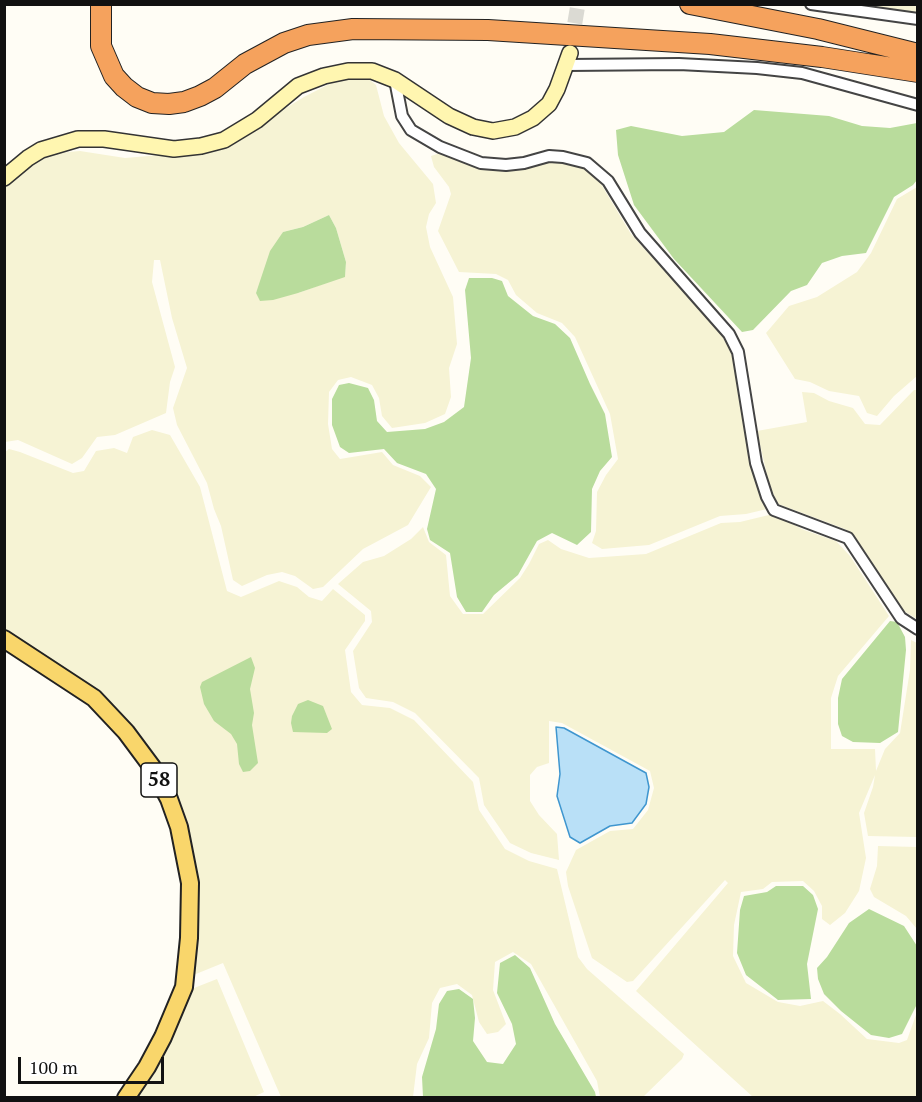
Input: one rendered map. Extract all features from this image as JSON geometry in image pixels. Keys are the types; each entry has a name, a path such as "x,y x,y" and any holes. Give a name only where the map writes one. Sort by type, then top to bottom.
{"highway":[{"path":"101,4 101,46 114,76 138,97 152,103 184,102 200,96 215,88 245,64 284,43 308,35 353,29 488,30 710,44 822,57 918,72"},
{"path":"690,4 818,29 918,54"}],"main road":[{"name":"58","path":"4,639 94,698 126,732 152,767 169,799 179,827 190,883 189,938 184,987 163,1037 147,1067 126,1098"}],"street":[{"path":"811,4 918,20"},
{"path":"4,178 41,150 78,139 104,139 174,149 201,147 224,140 257,120 298,86 348,70 372,71 394,80 449,116 473,127 493,131 515,128 533,118 549,104 568,59 757,68 802,73 918,105"},
{"path":"394,80 402,116 411,130 440,147 481,164 506,165 549,156 563,157 587,163 603,176 640,233 729,334 738,352 756,464 774,510 848,538 902,618 918,629"}],"shaded area":[{"path":"855,5 917,5 917,13"},
{"path":"366,77 376,85 384,116 399,143 433,184 436,203 429,214 426,227 430,247 453,297 457,344 449,368 451,397 445,414 425,423 392,428 382,416 379,398 372,385 351,377 338,380 329,392 328,424 332,449 340,459 382,452 393,465 420,476 431,487 408,525 363,549 323,587 313,589 295,576 282,572 267,575 242,586 233,580 221,526 207,483 177,425 173,408 187,368 172,318 160,260 154,260 152,282 175,367 170,382 166,413 115,435 97,437 82,458 72,464 18,440 5,442 5,186 31,164 57,153 80,151 125,158 172,154 234,140 304,97 341,78","holes":["329,215 336,228 346,262 345,276 298,293 256,293 283,232 303,227"]},
{"path":"440,153 494,171 522,170 555,160 585,167 598,179 631,234 721,334 732,354 755,481 767,509 746,514 720,516 649,545 602,549 592,543 596,531 597,492 618,459 610,414 575,337 562,323 537,313 516,295 508,280 496,274 459,272 438,231 451,194 449,187 434,167 431,156"},
{"path":"917,187 917,376 894,396 877,416 867,413 859,396 829,391 810,382 795,379 766,333 789,306 817,297 857,272 871,253 897,199"},
{"path":"914,390 917,390 917,619 902,610 864,550 845,529 778,504 769,484 757,431 807,422 802,392 814,393 829,401 853,408 865,424 880,425"},
{"path":"152,430 170,435 200,487 227,591 241,597 279,581 297,587 309,597 322,601 333,589 365,615 365,621 345,650 351,692 362,705 390,708 414,720 473,782 479,810 505,849 529,861 557,869 578,957 587,969 684,1054 682,1059 643,1097 600,1097 597,1081 531,964 513,952 495,962 493,990 506,1024 498,1032 487,1034 479,1022 472,995 457,984 440,988 432,1003 429,1038 417,1064 413,1097 281,1097 223,963 191,976 180,812 98,694 5,629 5,452 9,449 20,452 73,473 84,471 96,451 114,448 127,453 133,437"},
{"path":"773,514 804,530 836,541 850,556 889,616 838,676 831,698 831,749 875,749 876,771 885,749 900,733 910,670 911,640 917,643 917,837 868,836 864,813 875,775 859,813 866,858 859,891 845,913 830,925 822,919 822,906 814,891 803,881 772,882 763,889 741,892 734,925 733,956 746,983 778,1002 800,1006 823,1001 867,1039 899,1043 907,1040 917,1012 917,1097 753,1097 636,991 728,883 725,880 633,981 627,982 592,958 568,886 566,872 576,850 610,831 633,829 648,810 654,788 650,771 562,723 549,721 549,763 537,767 530,775 530,801 539,815 557,834 559,860 531,853 510,843 484,805 479,778 415,713 393,702 366,698 359,688 353,651 372,622 371,611 338,584 363,562 384,556 411,539 423,527 429,542 446,555 450,596 463,614 483,614 520,578 539,544 548,540 561,549 589,558 646,554 721,523 740,522"},
{"path":"878,846 917,847 917,929 906,916 874,897 870,889 877,866"},
{"path":"217,979 264,1092 251,1098 132,1098 151,1076 175,1031 189,990"}],"green space":[{"path":"754,110 829,116 862,126 890,128 917,123 917,180 894,197 866,253 842,256 822,263 807,285 791,291 753,330 742,332 674,259 634,205 618,155 616,130 631,126 682,136 724,132"},
{"path":"329,215 336,228 346,262 345,277 298,293 260,301 256,293 270,251 283,232 303,227"},
{"path":"469,278 492,278 502,281 508,296 533,316 555,324 570,338 605,414 612,457 600,471 592,489 591,532 577,545 552,533 537,541 518,575 494,595 482,612 466,612 457,597 450,553 430,540 427,529 436,489 426,474 397,463 384,449 349,453 340,447 332,425 332,399 339,385 349,383 368,388 374,400 377,421 387,432 425,429 444,422 464,407 471,358 465,290"},
{"path":"890,621 897,622 905,637 906,650 898,732 880,743 853,742 842,736 838,724 838,698 842,679"},
{"path":"251,657 255,668 250,689 254,713 252,725 258,763 250,771 243,772 239,764 237,744 231,734 214,721 204,704 200,687 202,682"},
{"path":"308,700 323,706 332,729 327,733 293,732 292,716 298,704"},
{"path":"776,886 803,886 813,895 818,909 807,964 811,999 778,1000 746,975 737,953 740,910 744,896 767,892"},
{"path":"869,909 904,926 917,946 917,1004 902,1034 889,1038 871,1035 841,1011 824,994 818,979 817,968 849,923"},
{"path":"515,955 530,968 555,1024 596,1097 423,1097 422,1077 436,1029 439,1004 447,991 459,989 473,999 475,1018 473,1041 487,1062 503,1064 516,1044 512,1024 497,993 500,963"}],"water":[{"path":"556,727 564,728 646,773 649,787 646,804 632,823 610,826 580,843 570,837 557,796 560,774"}],"tunnel":[{"path":"571,46 578,4"}]}
